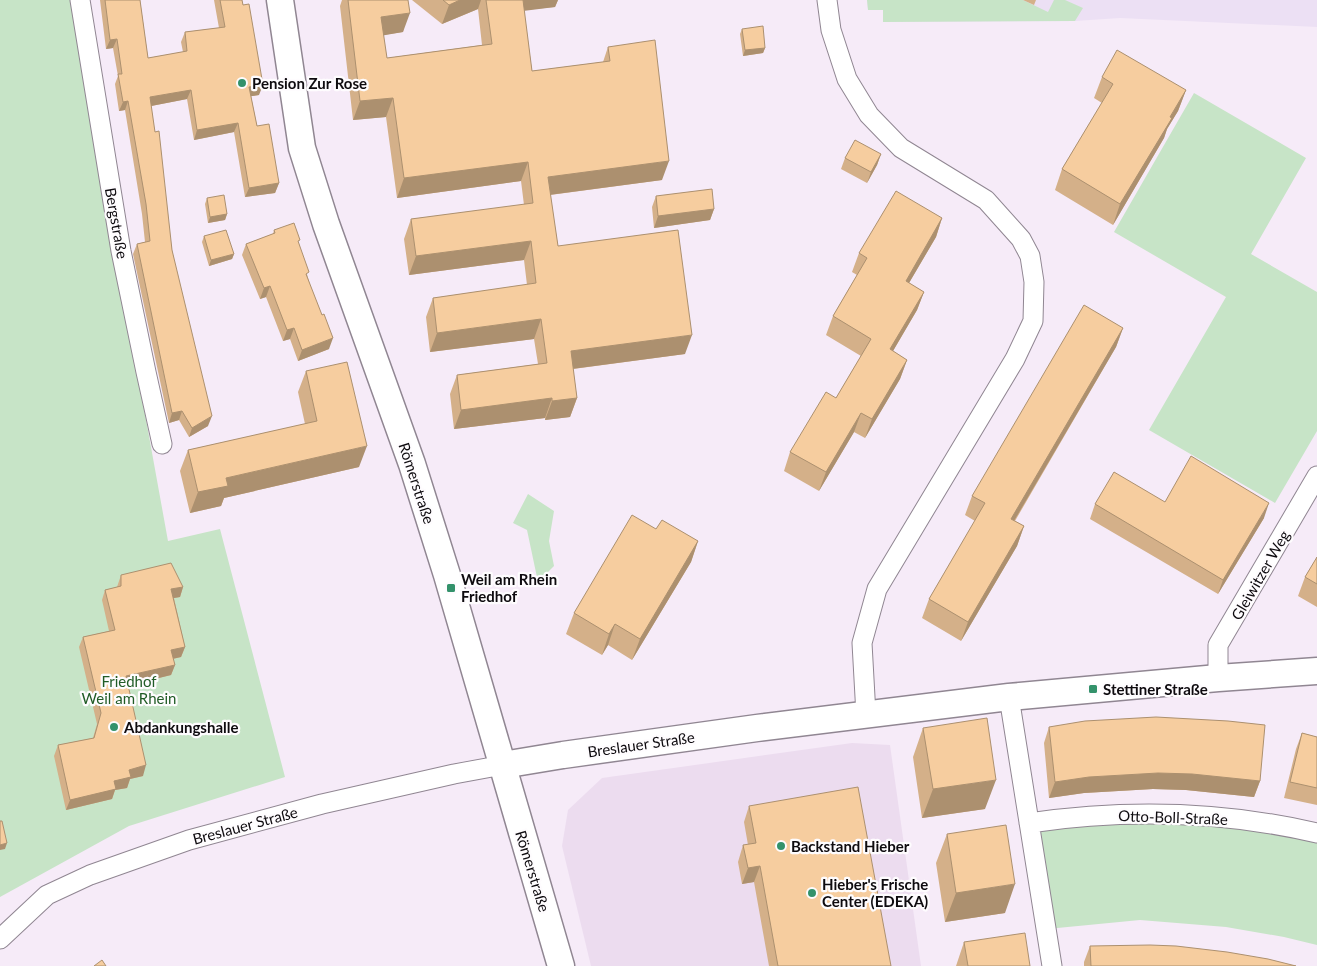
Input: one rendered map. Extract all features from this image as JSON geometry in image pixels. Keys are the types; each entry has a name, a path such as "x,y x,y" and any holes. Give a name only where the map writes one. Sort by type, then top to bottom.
{"street":[{"name":"Bergstraße","path":"80,0 123,260 162,444"},
{"name":"Römerstraße","path":"280,0 302,148 326,224 412,464 451,588 561,966"},
{"path":"826,0 831,30 847,78 869,115 901,148 986,200 1021,239 1030,256 1034,282 1033,321 1015,359 877,588 862,643 866,715"},
{"name":"Gleiwitzer Weg","path":"1218,678 1218,645 1317,476"},
{"name":"Breslauer Straße","path":"0,939 47,895 90,875 180,843 322,804 454,774 563,754 1009,697 1317,671"},
{"path":"1009,697 1052,966"},
{"name":"Otto-Boll-Straße","path":"1029,823 1101,815 1180,814 1257,822 1317,833"}],"shaded area":[{"path":"867,0 1317,0 1317,27 1120,18 1075,21 883,22 883,10 868,10"},
{"path":"852,743 890,745 921,966 591,966 562,846 568,810 602,778"}],"green space":[{"name":"Friedhof Weil am Rhein","path":"0,0 70,0 168,541 220,529 285,777 129,826 0,897"},
{"path":"867,0 1023,0 1048,12 1054,0 1065,0 1083,8 1075,21 883,22 883,10 868,10"},
{"path":"1194,93 1306,158 1251,254 1317,292 1317,431 1275,503 1149,430 1226,297 1114,232"},
{"path":"528,494 554,511 549,541 554,566 538,582 527,530 513,523"},
{"path":"1101,815 1317,833 1317,945 1226,927 1140,920 1047,929 1029,823"}],"building":[{"path":"105,0 140,0 148,58 187,51 185,32 225,27 220,0 242,0 243,5 249,4 263,85 249,87 257,126 269,124 279,183 249,188 238,123 197,130 191,90 150,97 155,132 159,131 172,250 212,416 192,428 182,411 172,413 137,244 150,241 146,204 128,101 123,102 118,74 122,74 117,39 110,40"},
{"path":"348,0 408,0 410,13 381,17 387,58 492,44 486,0 523,0 532,71 610,61 608,47 655,40 669,161 548,177 558,246 678,230 692,335 571,351 577,398 552,401 552,398 461,410 457,375 547,363 541,319 437,333 433,298 536,283 531,241 416,256 411,219 533,203 528,162 404,178 393,98 360,101"},
{"path":"443,0 460,0 449,5"},
{"path":"763,26 765,48 745,50 742,29"},
{"path":"1117,50 1186,90 1170,117 1172,118 1120,204 1062,169 1113,84 1102,77"},
{"path":"855,140 881,154 871,172 845,158"},
{"path":"712,189 714,209 658,216 656,196"},
{"path":"896,191 942,218 906,281 924,292 890,349 907,360 872,419 861,413 826,472 790,452 826,392 836,398 871,339 833,316 867,258 859,253"},
{"path":"224,195 227,214 210,217 207,198"},
{"path":"294,223 309,272 306,274 333,338 302,350 294,328 287,330 270,286 264,288 246,244 275,233 274,230"},
{"path":"226,230 234,254 211,260 204,236"},
{"path":"1084,305 1123,328 1011,519 1024,526 968,622 929,599 985,503 972,496"},
{"path":"347,362 367,446 226,478 228,486 198,492 188,450 317,421 306,371"},
{"path":"1191,456 1269,503 1223,580 1095,504 1114,472 1165,502"},
{"path":"632,515 656,529 662,520 698,541 640,639 615,624 609,634 574,613"},
{"path":"1317,557 1317,584 1305,577"},
{"path":"171,563 183,587 171,589 185,647 171,650 175,665 126,676 146,765 129,770 131,777 114,781 116,789 70,800 58,745 94,738 101,713 83,637 115,630 105,590 121,586 121,575"},
{"path":"1156,717 1265,725 1260,781 1192,774 1158,773 1089,777 1055,782 1049,727 1085,721"},
{"path":"987,718 996,780 933,789 923,728"},
{"path":"1302,733 1317,737 1317,788 1290,782"},
{"name":"Hieber's Frische Center (EDEKA)","path":"858,787 891,966 778,966 760,866 748,868 743,845 756,843 749,806"},
{"path":"0,821 2,821 7,843 0,845"},
{"path":"1006,825 1015,884 956,893 947,834"},
{"path":"1025,933 1030,966 968,966 964,942"},
{"path":"1150,945 1227,952 1296,966 1091,966 1090,946"},
{"path":"102,960 106,966 94,966"}],"place":[{"name":"Pension Zur Rose","path":"242,83"},
{"name":"Weil am Rhein Friedhof","path":"451,588"},
{"name":"Stettiner Straße","path":"1093,689"},
{"name":"Abdankungshalle","path":"114,727"},
{"name":"Backstand Hieber","path":"781,846"},
{"name":"Hieber's Frische Center (EDEKA)","path":"812,893"}]}
